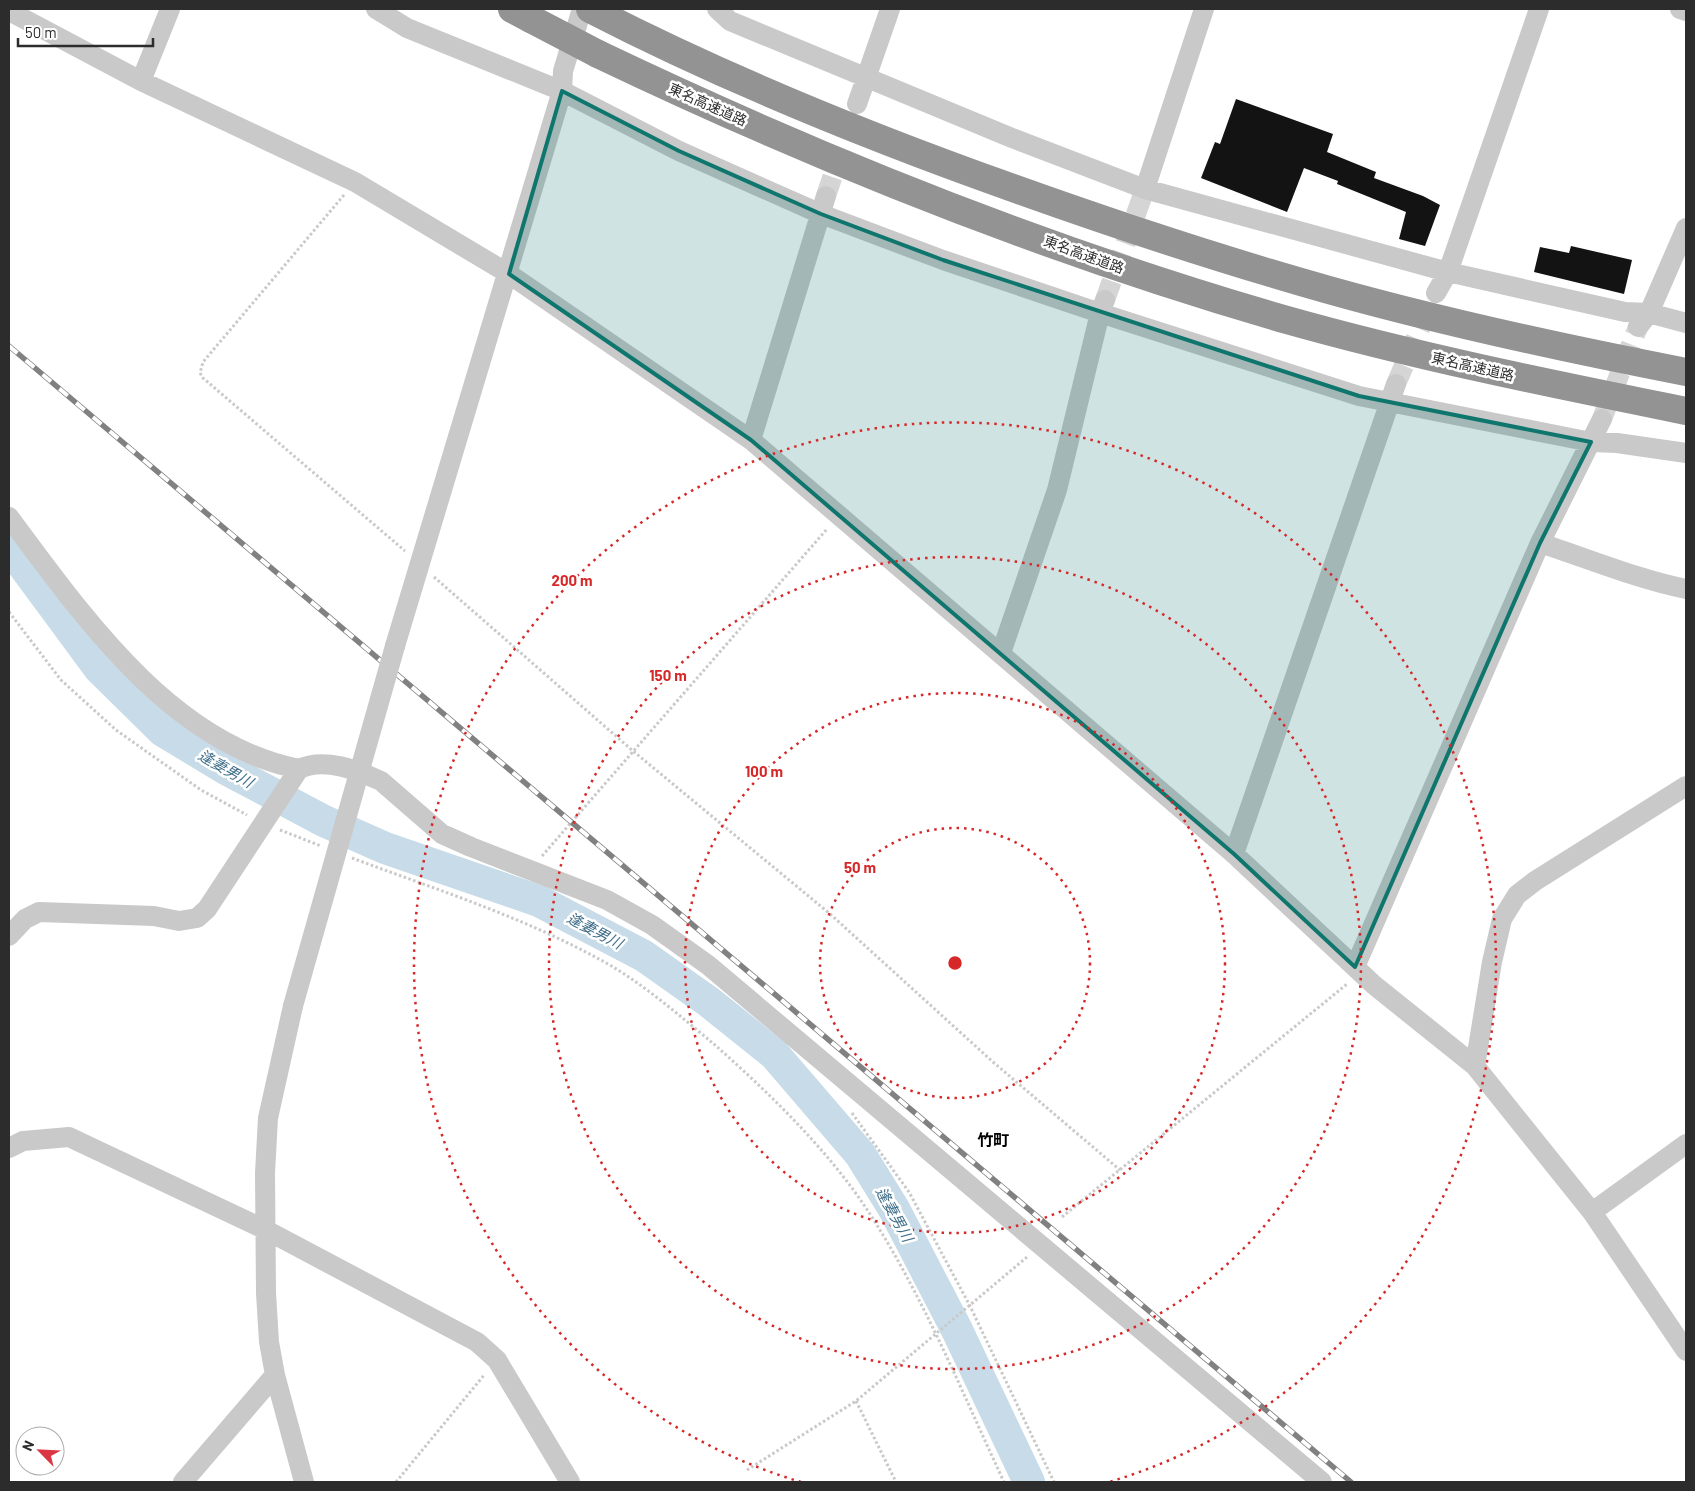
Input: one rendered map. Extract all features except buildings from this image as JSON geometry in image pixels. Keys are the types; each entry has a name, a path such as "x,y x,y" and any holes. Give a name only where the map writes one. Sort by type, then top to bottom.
{"highway":[{"name":"東名高速道路","path":"521,14 598,54 783,138 924,196 1129,270 1288,320 1436,358 1686,411"},
{"path":"601,14 813,111 938,162 1141,233 1303,283 1571,350 1686,372"}],"street":[{"path":"141,81 170,9"},
{"path":"376,9 407,28 562,91 680,152 824,205 943,260 1103,307 1388,404 1591,442 1618,443 1686,453"},
{"path":"304,1482 275,1374 269,1342 266,1303 264,1173 268,1118 293,1006 395,646 562,91 563,71 582,9"},
{"path":"717,9 730,21 867,79 1012,138 1145,189 1448,272 1625,312 1644,320 1686,323"},
{"path":"857,104 890,9"},
{"path":"1145,189 1204,9"},
{"path":"1436,293 1448,272 1539,9"},
{"path":"1680,9 1686,11"},
{"path":"9,11 141,81 355,182 508,274 752,440 838,516 1001,653 1234,854 1363,975 1475,1066 1592,1212 1686,1351"},
{"path":"752,440 824,205"},
{"path":"1644,320 1686,228"},
{"path":"1001,653 1057,490 1103,307"},
{"path":"1234,854 1396,384"},
{"path":"1363,975 1540,544 1602,419"},
{"path":"9,517 86,619 121,658 162,698 237,748 272,763 299,769"},
{"path":"1540,544 1601,562 1656,583 1686,589"},
{"path":"9,936 25,919 38,912 154,916 179,921 197,918 207,909 299,769 308,764 328,764 371,777 381,782 442,834 607,900 652,925 708,965 1322,1482"},
{"path":"1475,1066 1492,962 1502,919 1517,896 1535,881 1686,786"},
{"path":"9,1148 23,1141 69,1137 266,1230 477,1342 497,1360 570,1482"},
{"path":"1592,1212 1686,1144"},
{"path":"183,1482 275,1374"}],"path":[{"path":"355,182 203,362 200,373 203,378 411,557"},
{"path":"530,869 838,516"},
{"path":"430,574 633,751 829,914 993,1062 1120,1170"},
{"path":"9,612 61,680 116,730 201,790 265,822 328,849"},
{"path":"347,856 532,925 600,959 674,1010 737,1065 805,1131 865,1206 894,1255 935,1335 1004,1482"},
{"path":"1062,1217 1363,975"},
{"path":"851,1110 909,1192 970,1306 1054,1482"},
{"path":"747,1470 856,1401 1041,1245"},
{"path":"396,1482 497,1360"},
{"path":"856,1401 896,1482"}],"highlighted area":[{"path":"562,91 679,151 821,214 943,260 1359,396 1591,442 1540,543 1355,967 1234,854 751,440 509,274"}],"waterway":[{"name":"逢妻男川","path":"9,546 99,668 163,731 226,769 324,821 385,848 539,901 644,956 709,1002 774,1054 860,1154 894,1209 957,1330 1029,1482"}],"tunnel":[{"path":"826,196 853,115"},
{"path":"1105,300 1145,189"},
{"path":"1396,384 1431,303"},
{"path":"1602,419 1638,327"}],"railway":[{"path":"9,346 1351,1482"}],"district":[{"name":"竹町","path":"993,1139"}]}
